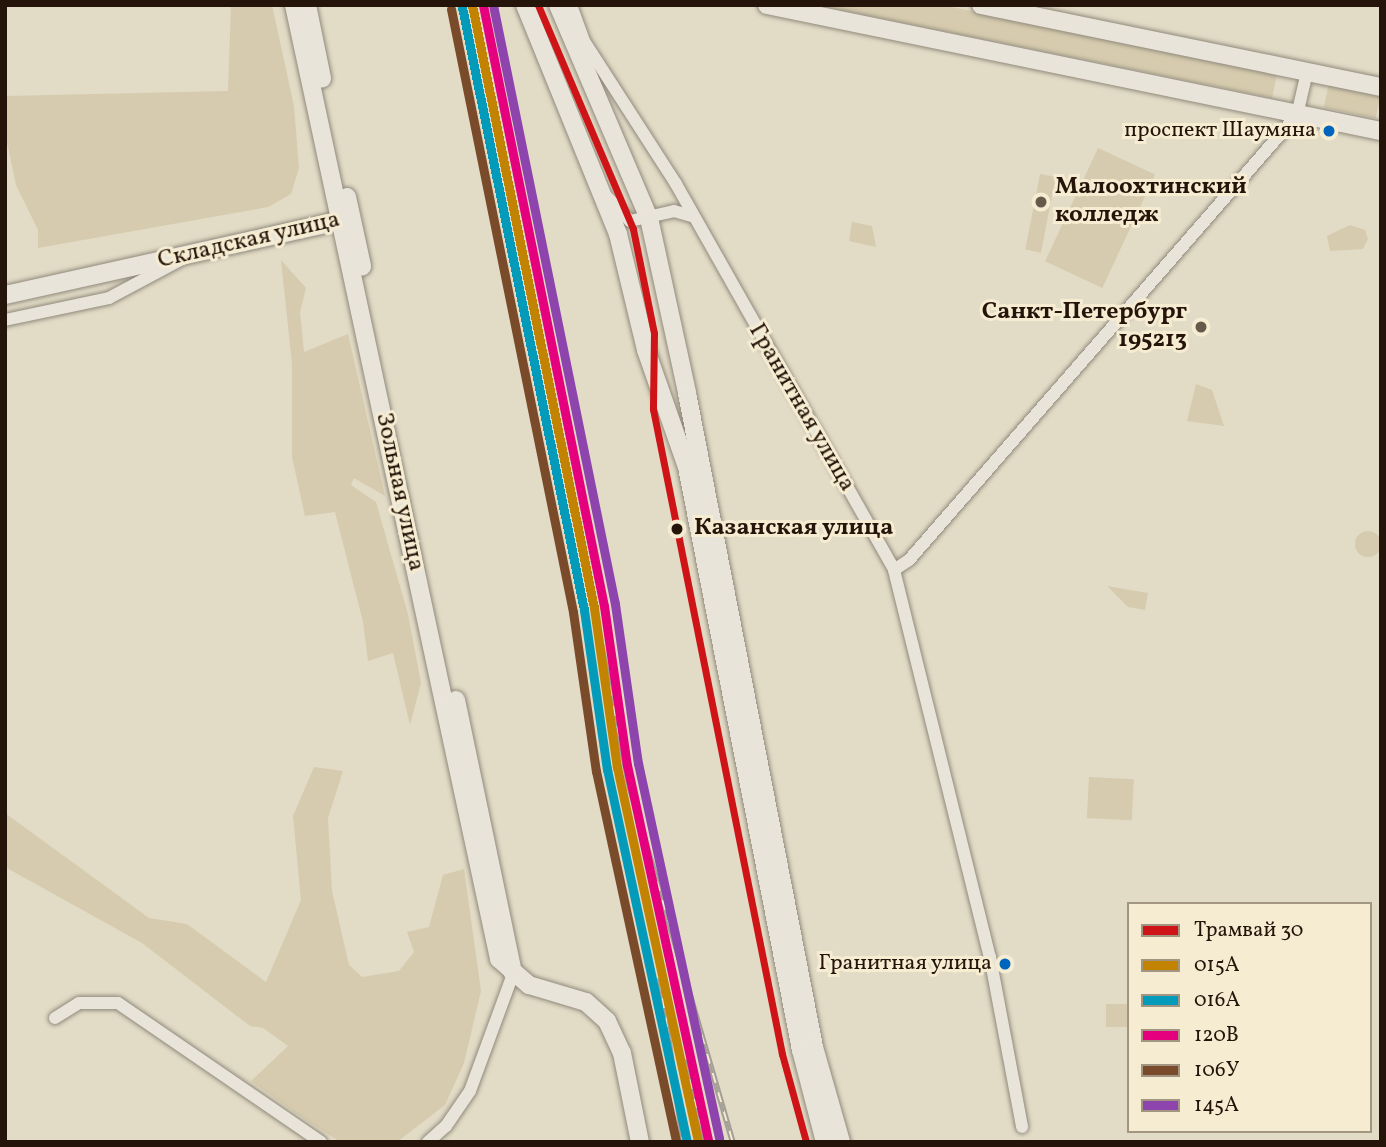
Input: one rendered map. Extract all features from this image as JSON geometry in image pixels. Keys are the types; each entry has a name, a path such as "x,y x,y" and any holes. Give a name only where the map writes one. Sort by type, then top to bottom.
{"street":[{"name":"Зольная улица","path":"294,5 344,219 499,959 513,974"},
{"name":"Зольная улица","path":"307,5 344,219"},
{"path":"525,5 621,243 646,350 687,467 801,1050 825,1142"},
{"name":"Гранитная улица","path":"558,5 578,44 649,218 687,393 814,1048 841,1142"},
{"name":"Гранитная улица","path":"570,5 578,44 636,116 894,570 990,957 1023,1126"},
{"path":"767,5 1381,131"},
{"path":"981,5 1381,87"},
{"path":"894,570 909,560 1297,115 1307,72"},
{"path":"600,188 623,216 637,222 674,211 692,216"},
{"name":"Складская улица","path":"5,295 344,219"},
{"name":"Складская улица","path":"5,285 344,219"},
{"path":"5,320 108,298 164,271 188,254"},
{"path":"428,1142 446,1126 470,1091 513,974 529,985 586,1002 607,1021 622,1053 640,1142"},
{"path":"55,1018 79,1003 118,1003 321,1142"}],"shaded area":[{"path":"231,5 272,5 294,106 299,168 291,194 268,207 38,248 38,230 16,185 5,133 5,96 228,91"},
{"path":"816,5 942,5 1277,74 1272,98"},
{"path":"1329,83 1381,94 1376,118 1324,107"},
{"path":"1098,148 1155,175 1102,288 1045,261"},
{"path":"1040,174 1056,177 1041,253 1025,250"},
{"path":"852,222 872,226 876,247 849,241"},
{"path":"1350,225 1365,230 1368,239 1363,249 1330,251 1327,236"},
{"path":"281,260 306,288 300,312 304,352 348,334 385,496 354,478 351,485 376,502 408,614 421,683 410,725 393,653 368,661 363,622 335,512 305,516 292,457 292,364"},
{"path":"1196,384 1212,390 1224,426 1187,421"},
{"path":"1368,531 1377,535 1381,544 1377,553 1368,557 1359,553 1355,544 1359,535"},
{"path":"1107,586 1148,593 1145,610 1128,607"},
{"path":"314,767 343,771 328,818 332,891 349,965 362,977 399,971 414,952 407,932 429,927 443,875 464,869 481,991 464,1063 445,1105 397,1142 340,1142 297,1114 251,1081 288,1046 263,1028 250,1026 142,943 5,867 5,813 149,918 187,924 266,982 301,900 293,816"},
{"path":"1089,777 1134,779 1132,820 1087,818"},
{"path":"1106,1004 1127,1004 1127,1027 1106,1027"}],"railway":[{"path":"594,608 629,785 733,1142"},
{"path":"660,978 683,1142"},
{"path":"684,1060 706,1142"}],"tram line":[{"name":"30","path":"538,5 633,229 654,333 653,409 782,1054 806,1142"}],"transit line":[{"name":"015А","path":"472,5 594,608 617,767 698,1142"},
{"name":"120В","path":"483,5 604,606 627,765 708,1140"},
{"name":"145А","path":"493,5 615,604 638,763 719,1138"},
{"name":"016А","path":"462,7 584,610 607,769 687,1142"},
{"name":"106У","path":"451,9 573,612 596,771 676,1142"}],"place":[{"name":"проспект Шаумяна","path":"1329,131"},
{"name":"Малоохтинский колледж","path":"1041,202"},
{"name":"Санкт-Петербург 195213","path":"1201,327"},
{"name":"Казанская улица","path":"677,529"},
{"name":"Гранитная улица","path":"1005,964"}]}
